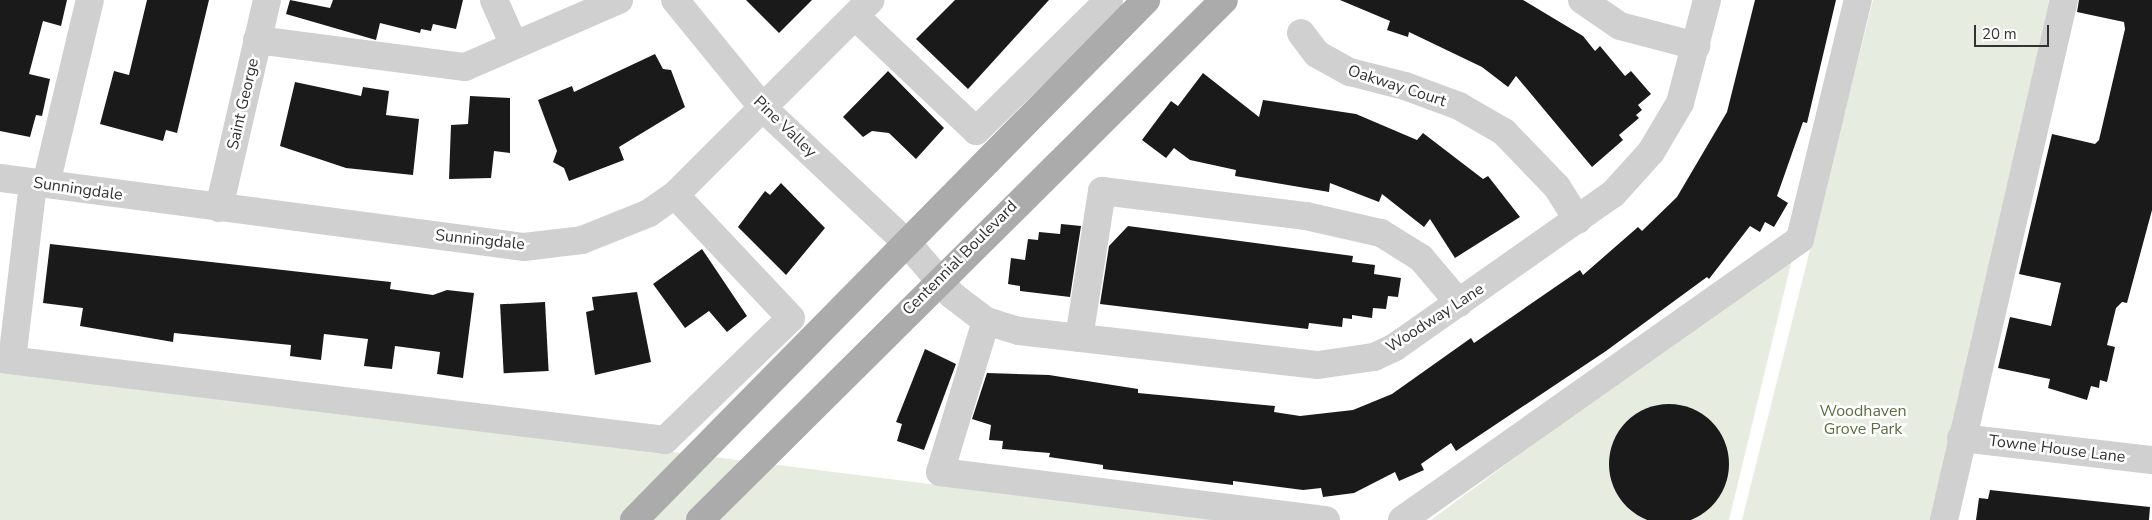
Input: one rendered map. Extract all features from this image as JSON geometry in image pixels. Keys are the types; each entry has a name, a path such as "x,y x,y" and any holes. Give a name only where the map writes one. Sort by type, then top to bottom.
{"main road":[{"path":"634,520 1146,0"},
{"name":"Centennial Boulevard","path":"700,520 938,280 1224,0"}],"street":[{"path":"90,0 39,184 6,359 665,440 791,318 675,195"},
{"name":"Saint George","path":"219,208 267,0"},
{"path":"494,0 513,43"},
{"path":"257,40 464,67 513,43 619,0"},
{"name":"Pine Valley","path":"675,0 763,108 907,243 938,280"},
{"path":"863,8 976,131 1110,0"},
{"path":"1582,0 1620,26 1696,46"},
{"name":"Woodway Lane","path":"938,280 986,321 1018,331 1318,365 1388,350 1459,303 1613,194 1651,152 1680,103 1707,0"},
{"path":"1402,520 1800,239 1858,0"},
{"path":"1944,520 1961,438 2064,0"},
{"name":"Sunningdale","path":"0,178 524,247 582,240 649,213 675,195 863,8"},
{"name":"Oakway Court","path":"1301,33 1318,54 1350,72 1405,86 1459,106 1504,132 1557,187 1578,220"},
{"path":"1079,338 1102,191 1306,216 1381,233 1421,258 1459,303"},
{"path":"986,321 940,472 1326,520"},
{"name":"Towne House Lane","path":"1961,438 2152,460"}],"green space":[{"name":"Woodhaven Grove Park","path":"1873,0 2060,0 1934,520 1742,520"},
{"path":"1794,251 1729,520 1431,520"},
{"path":"0,368 1218,520 0,520"}],"building":[{"path":"0,0 67,0 61,26 43,21 29,74 50,79 42,116 36,115 30,137 0,131"},
{"path":"147,0 209,0 177,133 166,130 163,141 100,124 114,71 129,75"},
{"path":"290,0 330,8 333,0 463,0 456,29 433,24 431,31 421,29 420,33 380,23 376,40 286,14"},
{"path":"746,0 812,0 779,33"},
{"path":"955,0 1049,0 968,89 916,39"},
{"path":"1340,0 1523,0 1583,36 1595,51 1600,46 1625,76 1631,71 1651,94 1638,105 1642,110 1636,115 1639,118 1619,135 1623,140 1592,167 1516,76 1508,87 1482,67 1409,32 1408,37 1387,30 1390,21"},
{"path":"1755,0 1836,0 1807,123 1803,122 1777,196 1788,203 1774,227 1765,222 1760,232 1750,226 1709,279 1707,277 1606,351 1456,451 1451,443 1421,464 1424,470 1399,481 1395,472 1354,493 1323,497 1321,488 1303,490 1233,481 1233,485 1103,469 1103,465 1049,457 1050,453 1002,449 1003,441 989,440 991,425 972,419 987,373 1049,375 1138,389 1138,393 1275,406 1274,412 1300,416 1353,410 1392,394 1471,338 1474,343 1580,270 1583,275 1638,227 1642,231 1677,197 1727,112"},
{"path":"2079,0 2152,0 2152,210 2127,303 2122,302 2116,308 2107,345 2115,347 2107,382 2100,380 2099,388 2091,386 2087,400 2048,388 2050,379 1998,368 2010,317 2051,326 2061,283 2019,274 2052,134 2095,144 2099,140 2125,29 2124,22 2077,12"},
{"path":"655,54 663,69 671,70 685,107 619,147 624,160 569,181 564,168 553,162 557,151 538,100 572,86 574,92"},
{"path":"888,71 944,128 916,159 889,133 872,131 863,137 843,117"},
{"path":"1203,73 1259,117 1263,100 1356,114 1417,140 1423,133 1483,179 1488,176 1520,217 1455,258 1430,219 1424,227 1382,194 1379,202 1330,183 1329,192 1235,176 1236,170 1190,160 1174,148 1166,158 1142,140 1171,101 1178,106"},
{"path":"295,82 361,96 363,87 389,91 386,115 419,119 413,175 346,168 280,146"},
{"path":"470,96 510,98 510,153 494,151 491,178 449,179 451,125 468,124"},
{"path":"781,183 825,228 786,275 738,227 765,191 770,195"},
{"path":"1061,224 1081,226 1070,297 1020,291 1020,286 1008,284 1011,258 1025,260 1028,239 1038,240 1039,232 1060,234"},
{"path":"1128,226 1353,256 1352,262 1375,265 1374,274 1401,278 1398,297 1388,296 1386,309 1373,308 1372,318 1352,315 1352,319 1343,318 1342,327 1309,323 1308,329 1100,304 1109,246"},
{"path":"50,244 391,282 390,289 433,295 447,290 474,293 463,378 437,374 440,352 395,346 392,369 364,366 368,339 324,334 321,360 290,356 291,345 174,333 173,342 80,326 83,308 43,303"},
{"path":"702,249 747,316 727,332 709,311 685,328 653,284"},
{"path":"637,292 651,362 595,375 586,312 594,310 592,297"},
{"path":"545,302 549,371 504,373 500,304"},
{"path":"925,349 956,364 924,450 897,441 902,424 896,422"},
{"path":"1669,404 1692,408 1712,421 1725,441 1729,464 1725,487 1712,507 1692,520 1669,524 1646,520 1626,507 1613,487 1609,464 1613,441 1626,421 1646,408"},
{"path":"1990,490 2150,507 2149,520 1976,520 1979,498 1988,499"}]}
